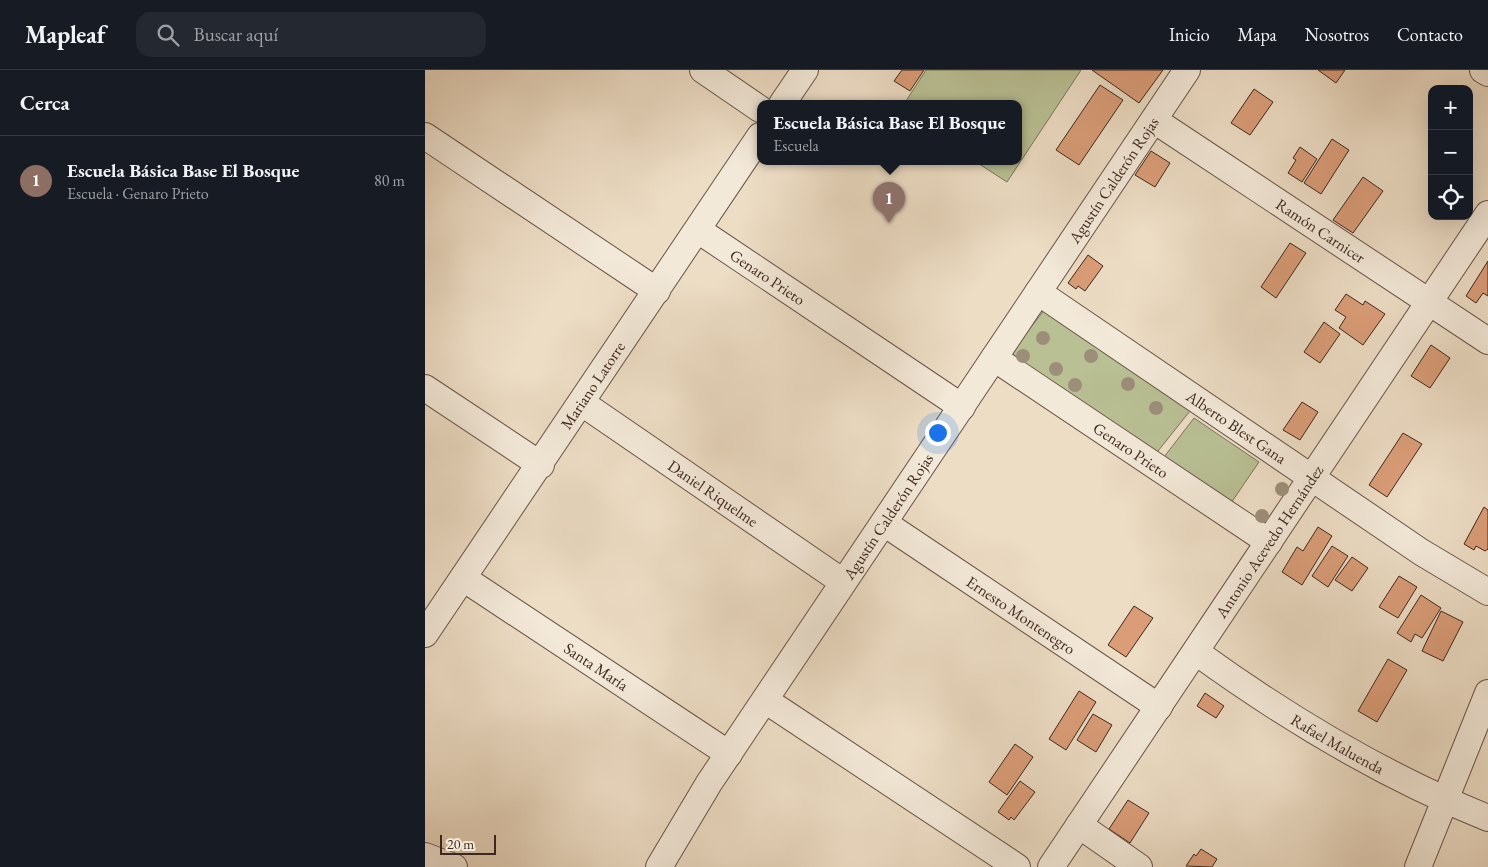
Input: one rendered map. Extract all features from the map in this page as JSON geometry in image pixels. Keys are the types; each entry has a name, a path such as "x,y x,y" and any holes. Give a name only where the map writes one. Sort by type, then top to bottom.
{"street":[{"path":"703,70 757,107"},
{"path":"785,100 805,70"},
{"name":"Agustín Calderón Rojas","path":"659,867 686,819 729,754 1187,70"},
{"path":"1483,70 1488,73"},
{"name":"Ramón Carnicer","path":"1154,120 1488,341"},
{"path":"425,136 657,291"},
{"name":"Mariano Latorre","path":"425,634 757,141"},
{"name":"Antonio Acevedo Hernández","path":"1051,867 1488,214"},
{"name":"Genaro Prieto","path":"698,230 961,407"},
{"name":"Alberto Blest Gana","path":"1038,292 1421,552 1488,592"},
{"name":"Genaro Prieto","path":"994,358 1269,542"},
{"path":"425,388 541,464"},
{"name":"Daniel Riquelme","path":"582,403 843,582"},
{"name":"Ernesto Montenegro","path":"883,523 1159,707"},
{"name":"Santa María","path":"463,578 729,754"},
{"name":"Rafael Maluenda","path":"1196,652 1305,726 1387,772 1488,818"},
{"path":"1418,867 1488,693"},
{"path":"765,700 1017,867"},
{"path":"1079,825 1139,867"},
{"path":"425,856 454,867"}],"green space":[{"path":"926,70 1081,70 1022,159 1022,100 907,100"},
{"path":"981,165 1018,165 1007,182"},
{"path":"1045,309 1194,406 1154,456 1010,354"},
{"path":"1194,418 1259,462 1231,503 1164,457"}],"building":[{"path":"902,70 924,70 910,91 894,81"},
{"path":"1092,70 1163,70 1139,103"},
{"path":"1318,70 1345,70 1336,83"},
{"path":"1100,85 1123,100 1079,165 1056,150"},
{"path":"1254,89 1273,102 1250,135 1231,123"},
{"path":"1332,139 1349,150 1321,194 1304,183"},
{"path":"1300,147 1317,159 1302,182 1288,173 1296,160 1293,158"},
{"path":"1151,151 1170,163 1155,187 1135,175"},
{"path":"1363,177 1383,191 1353,233 1333,220"},
{"path":"1290,243 1306,253 1276,298 1261,287"},
{"path":"1088,255 1103,266 1085,291 1078,286 1076,289 1068,283"},
{"path":"1488,261 1488,296 1483,293 1476,303 1466,296"},
{"path":"1346,294 1363,305 1365,301 1385,314 1363,345 1339,328 1346,317 1335,310"},
{"path":"1324,322 1340,334 1320,363 1304,352"},
{"path":"1431,345 1450,358 1430,388 1411,376"},
{"path":"1302,402 1318,412 1300,440 1283,430"},
{"path":"1403,433 1422,444 1387,497 1369,485"},
{"path":"1484,507 1488,510 1488,549 1485,551 1476,546 1474,550 1464,544"},
{"path":"1318,527 1332,536 1302,585 1282,572 1297,547 1303,551"},
{"path":"1332,546 1348,556 1328,587 1312,576"},
{"path":"1352,557 1368,568 1352,591 1335,580"},
{"path":"1399,576 1417,587 1398,618 1379,607"},
{"path":"1421,595 1441,608 1422,638 1415,634 1411,642 1397,633"},
{"path":"1134,606 1153,618 1126,657 1108,645"},
{"path":"1441,611 1463,622 1443,661 1422,651"},
{"path":"1388,659 1407,670 1377,722 1358,711"},
{"path":"1079,691 1096,702 1066,750 1049,739"},
{"path":"1205,693 1224,706 1216,718 1197,706"},
{"path":"1093,714 1112,725 1096,752 1077,740"},
{"path":"1015,744 1033,757 1007,795 989,782"},
{"path":"1020,781 1035,792 1014,820 1011,817 1009,820 998,812"},
{"path":"1128,800 1149,813 1130,843 1109,829"},
{"path":"1201,849 1217,859 1212,867 1186,866 1194,854 1196,856"}],"place":[{"name":"Escuela Básica Base El Bosque","path":"889,223"}]}
